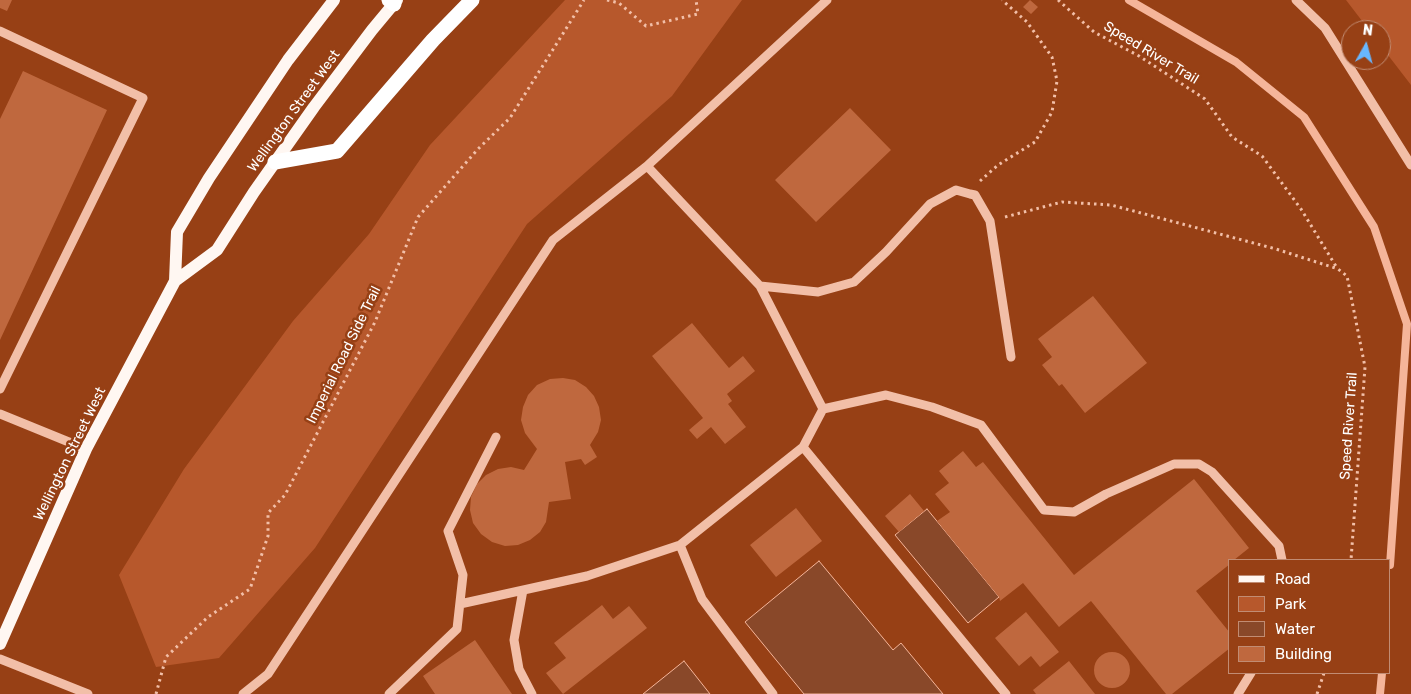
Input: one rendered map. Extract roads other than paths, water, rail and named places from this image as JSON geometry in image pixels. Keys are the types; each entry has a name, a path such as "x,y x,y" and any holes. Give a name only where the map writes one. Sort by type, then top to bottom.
{"highway":[{"path":"274,162 337,151 433,40 472,0"}],"main road":[{"name":"Wellington Street West","path":"0,644 86,449 175,281 177,232 209,178 288,60 334,0"},
{"name":"Wellington Street West","path":"175,281 217,250 274,162 393,1"}],"lane":[{"path":"243,694 268,674 553,240 647,166 827,0"},
{"path":"1296,0 1326,28 1411,165"},
{"path":"0,30 143,98 0,389"},
{"path":"647,166 760,286 823,409"},
{"path":"760,286 818,292 854,282 886,252 930,204 956,190 975,195 990,221 1011,357"},
{"path":"823,409 886,396 932,407 981,425 1044,510 1074,512 1106,494 1174,464 1199,464 1212,472 1279,546 1282,559"},
{"path":"460,604 587,576 680,546 803,447 823,409"},
{"path":"0,414 86,449"},
{"path":"388,694 457,629 463,575 448,532 496,437"},
{"path":"803,447 1006,694"},
{"path":"680,546 702,599 773,694"},
{"path":"523,590 514,640 519,669 532,694"},
{"path":"0,659 88,694"},
{"path":"1238,694 1250,674"}],"water":[{"path":"927,509 999,597 968,623 895,535"},
{"path":"819,561 893,650 901,643 943,694 804,694 745,622"},
{"path":"684,661 710,694 643,694"}],"waterway":[{"path":"1129,0 1236,62 1304,117 1374,227 1407,324 1390,559"},
{"path":"1380,694 1382,674"}]}
